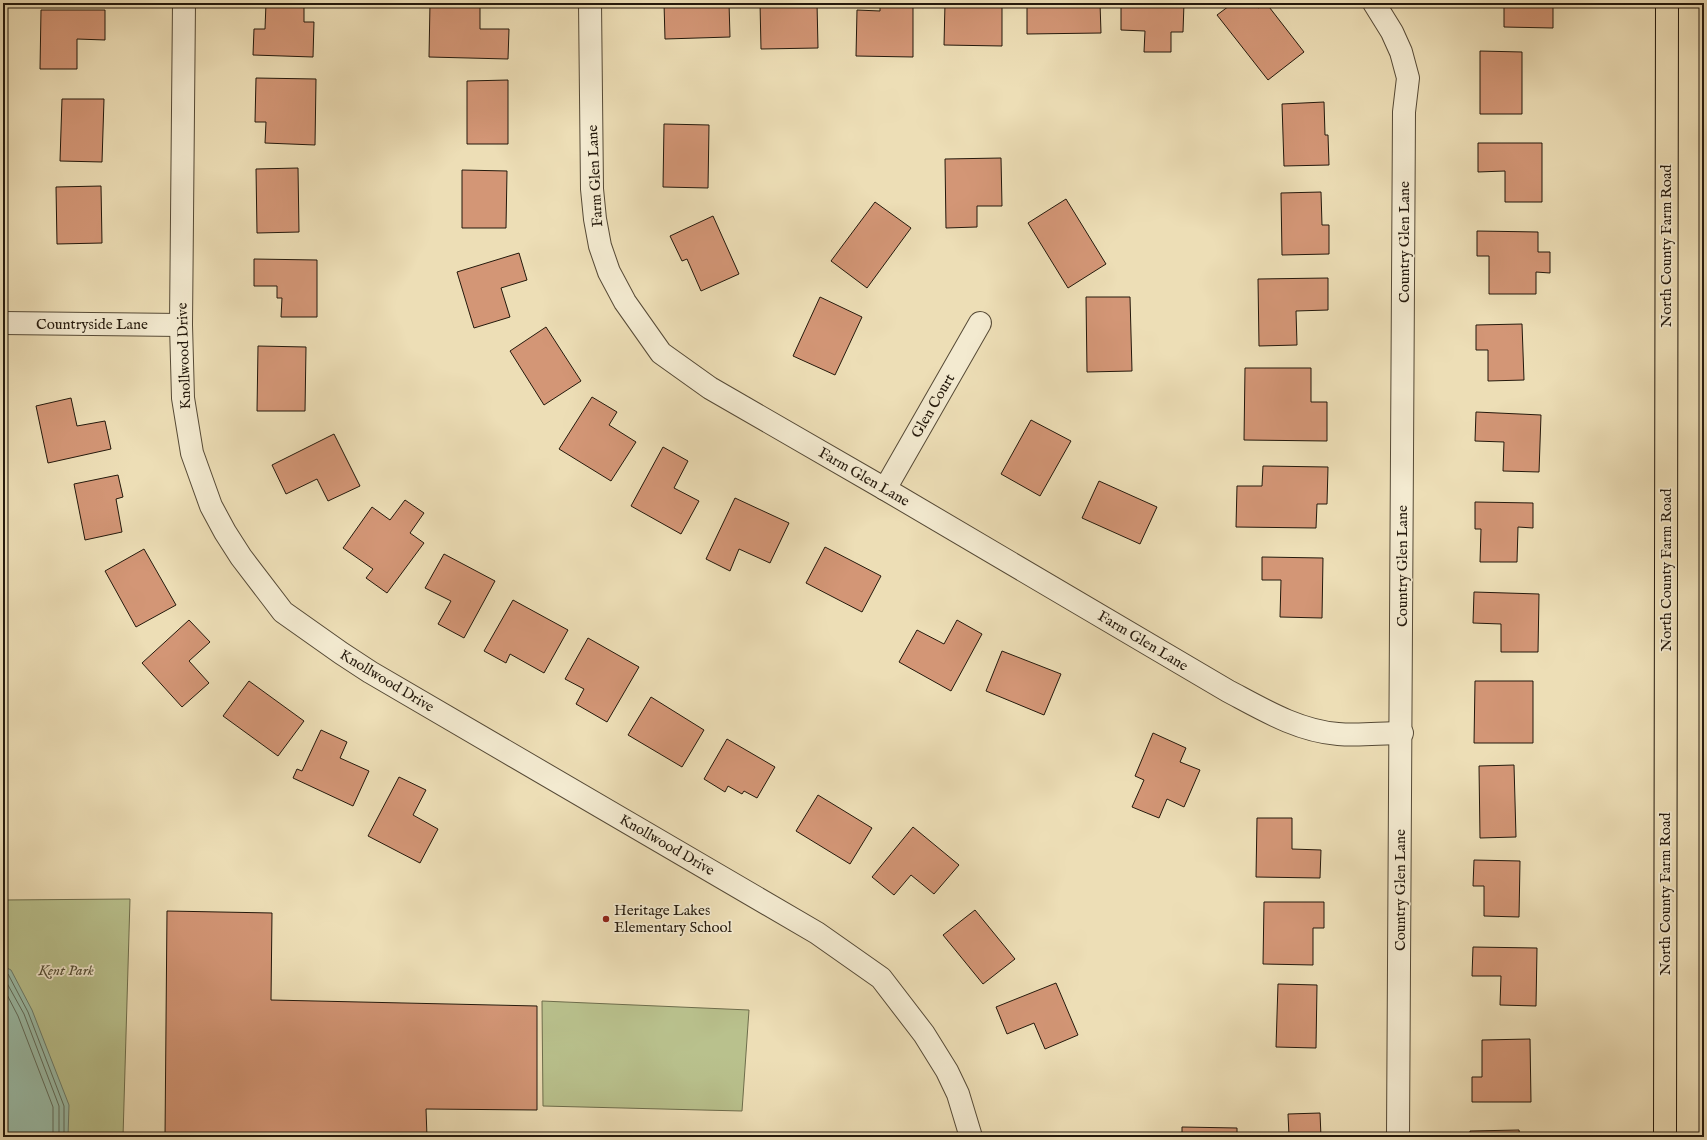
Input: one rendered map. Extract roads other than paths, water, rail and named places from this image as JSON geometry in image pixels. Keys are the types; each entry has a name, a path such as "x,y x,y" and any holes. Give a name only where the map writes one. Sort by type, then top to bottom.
{"main road":[{"name":"North County Farm Road","path":"1665,1137 1667,3"}],"street":[{"name":"Knollwood Drive","path":"184,3 182,398 192,454 211,506 241,557 283,612 340,653 817,933 881,978 924,1034 947,1071 958,1094 972,1137"},
{"name":"Farm Glen Lane","path":"590,3 592,189 600,246 609,272 625,302 661,353 710,388 1228,691 1267,712 1314,729 1337,734 1402,733"},
{"name":"Country Glen Lane","path":"1374,3 1392,32 1401,52 1408,78 1404,112 1402,733 1398,1137"},
{"name":"Countryside Lane","path":"3,323 182,325"},
{"name":"Glen Court","path":"885,489 980,323"}],"water":[{"path":"3,966 11,970 32,1010 69,1105 68,1137 3,1137"}],"place":[{"name":"Heritage Lakes Elementary School","path":"606,919"}],"park label":[{"name":"Kent Park","path":"66,970"}]}
